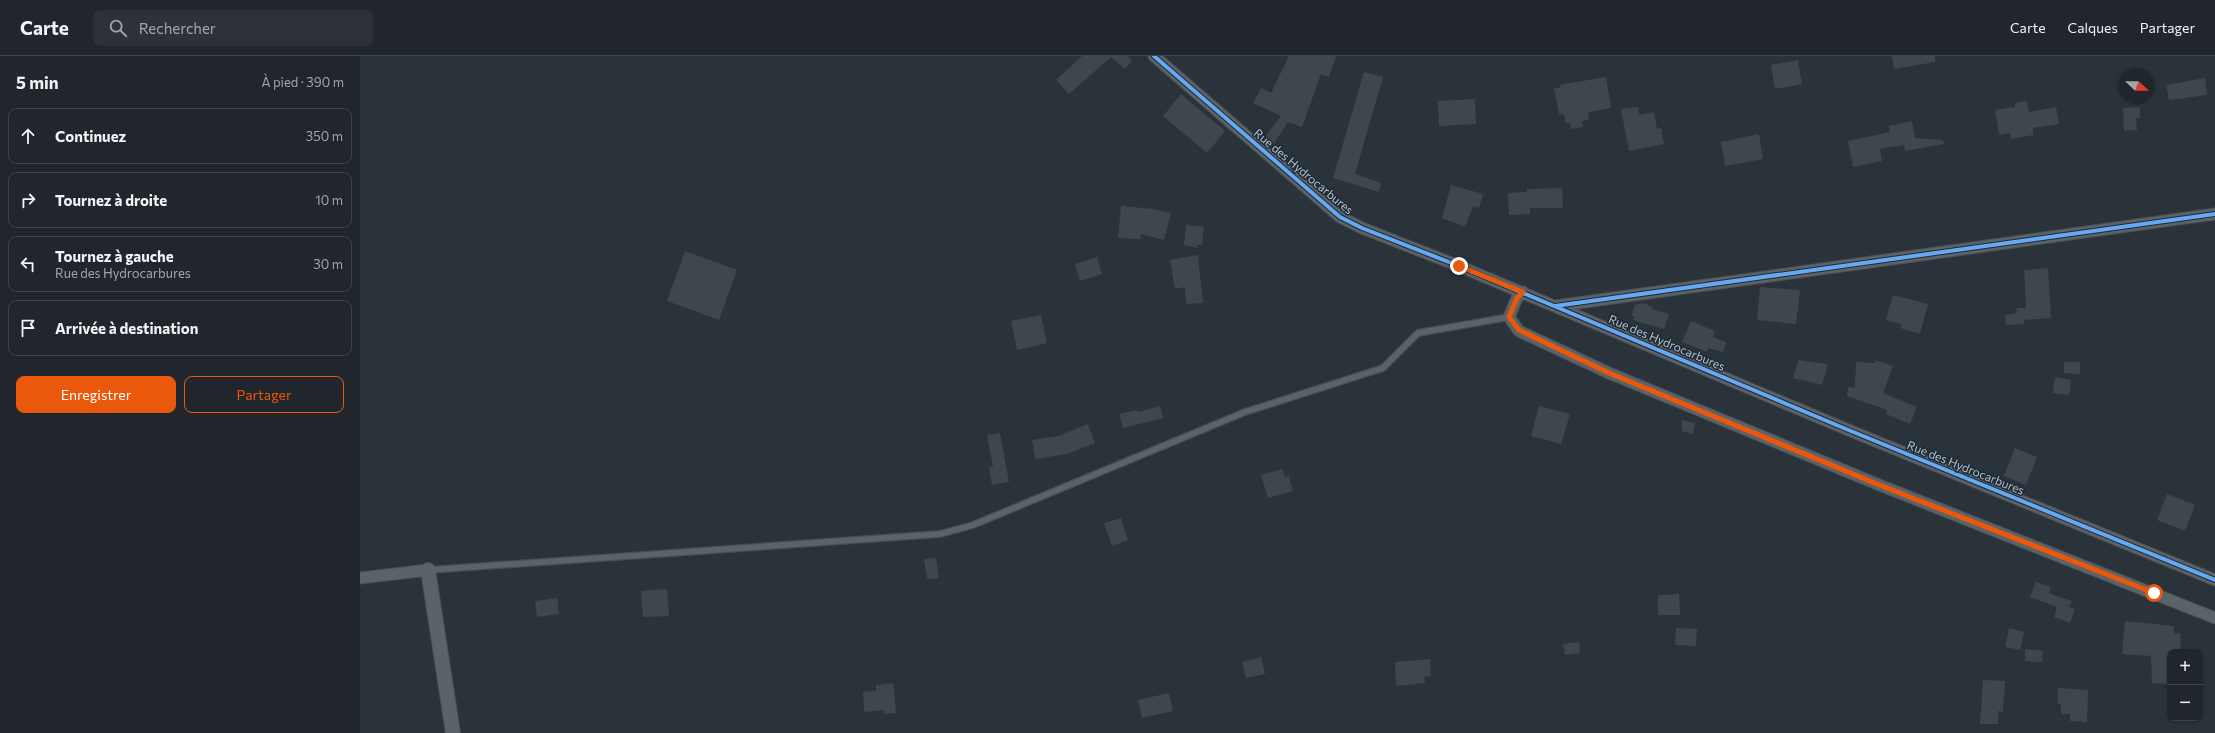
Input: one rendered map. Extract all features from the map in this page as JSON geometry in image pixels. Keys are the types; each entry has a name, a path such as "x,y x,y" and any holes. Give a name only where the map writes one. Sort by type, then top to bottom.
{"street":[{"name":"Rue des Hydrocarbures","path":"1154,56 1340,217 1362,228 1523,292 1853,432 2215,580"},
{"path":"1555,306 2215,214"},
{"path":"1523,292 1517,298 1509,317 1519,330 1609,373 1882,486 2215,618"},
{"path":"360,578 428,570 452,733"}],"lane":[{"path":"428,570 940,534 973,525 1245,412 1383,368 1418,333 1509,317"}],"building":[{"path":"1082,56 1127,56 1132,61 1125,69 1111,57 1069,94 1056,80"},
{"path":"1289,56 1336,56 1329,77 1321,74 1302,127 1288,122 1274,143 1265,137 1281,116 1253,103 1261,88 1271,93"},
{"path":"1892,56 1935,56 1935,62 1894,69"},
{"path":"1798,60 1802,84 1775,89 1771,65"},
{"path":"1364,72 1383,77 1355,174 1381,183 1379,192 1333,178"},
{"path":"1606,77 1611,108 1588,112 1589,119 1582,121 1583,127 1571,129 1570,123 1566,123 1564,114 1559,115 1554,88 1560,88 1559,85"},
{"path":"2205,78 2207,95 2169,100 2166,85"},
{"path":"1181,94 1225,131 1207,153 1163,116"},
{"path":"1475,99 1476,124 1439,126 1438,101"},
{"path":"2027,101 2029,112 2056,107 2059,124 2033,128 2033,135 2011,139 2010,133 1999,135 1995,110 2015,107 2015,103"},
{"path":"1638,107 1639,115 1654,112 1657,129 1661,128 1664,144 1629,151 1621,109"},
{"path":"2140,107 2140,118 2136,118 2137,130 2124,131 2123,108"},
{"path":"1912,121 1915,138 1943,140 1944,144 1905,151 1904,145 1880,149 1882,161 1853,167 1848,141 1890,132 1889,126"},
{"path":"1759,134 1763,159 1725,166 1721,142"},
{"path":"1451,185 1483,194 1479,208 1473,206 1465,227 1442,218"},
{"path":"1562,188 1563,208 1530,208 1530,214 1509,215 1508,193 1527,192 1527,189"},
{"path":"1121,206 1154,209 1171,213 1164,240 1141,234 1140,239 1118,238"},
{"path":"1186,225 1204,227 1202,245 1197,245 1197,248 1184,245"},
{"path":"685,251 737,270 719,320 667,301"},
{"path":"1198,255 1203,303 1186,304 1185,287 1175,289 1170,260"},
{"path":"1097,257 1102,274 1080,281 1075,264"},
{"path":"2048,268 2051,318 2024,320 2024,324 2006,325 2005,315 2017,313 2016,308 2026,308 2024,270"},
{"path":"1760,287 1800,290 1796,324 1757,320"},
{"path":"1893,295 1928,304 1920,334 1900,328 1902,324 1886,320"},
{"path":"1643,303 1653,307 1652,309 1669,314 1664,329 1633,320 1634,316 1631,316 1635,305"},
{"path":"1041,315 1047,343 1017,350 1011,321"},
{"path":"1691,321 1715,331 1713,337 1726,342 1723,352 1708,348 1707,352 1682,342"},
{"path":"1798,360 1828,364 1822,385 1793,378"},
{"path":"1876,360 1893,366 1883,393 1917,407 1910,424 1886,414 1887,410 1847,396 1848,387 1855,388 1856,362 1875,363"},
{"path":"2064,362 2080,362 2080,374 2064,373"},
{"path":"2055,377 2071,380 2069,395 2053,393"},
{"path":"1160,406 1163,418 1123,428 1119,414 1137,410 1138,412"},
{"path":"1539,406 1570,414 1561,444 1531,436"},
{"path":"1682,420 1695,423 1693,434 1682,431"},
{"path":"1088,424 1095,443 1067,454 1035,459 1032,440 1058,436"},
{"path":"1000,433 1009,482 992,485 989,467 993,466 987,435"},
{"path":"2015,448 2037,457 2026,485 2004,476"},
{"path":"1282,469 1285,477 1289,476 1293,491 1268,498 1261,475"},
{"path":"2167,494 2195,505 2185,531 2157,520"},
{"path":"1121,518 1128,540 1112,546 1104,523"},
{"path":"936,558 939,578 927,579 924,559"},
{"path":"2036,582 2051,587 2049,593 2072,601 2069,607 2075,609 2070,623 2054,617 2057,607 2030,597"},
{"path":"667,589 669,616 643,617 641,591"},
{"path":"1679,594 1680,615 1658,615 1658,595"},
{"path":"557,598 559,614 537,617 535,601"},
{"path":"2125,621 2174,626 2174,633 2181,634 2180,649 2167,649 2167,684 2152,683 2151,656 2122,654"},
{"path":"1676,628 1697,629 1696,646 1675,645"},
{"path":"2009,628 2024,632 2020,650 2005,647"},
{"path":"1579,642 1580,653 1565,655 1563,644"},
{"path":"2025,649 2043,651 2042,662 2025,661"},
{"path":"1261,657 1265,674 1246,678 1242,662"},
{"path":"1430,659 1431,676 1424,677 1425,683 1396,686 1395,662"},
{"path":"1983,680 2005,681 2003,712 1998,711 1998,724 1980,724"},
{"path":"893,683 896,713 884,714 884,710 864,712 863,692 876,691 876,685"},
{"path":"2058,688 2088,690 2087,722 2070,721 2070,714 2061,714 2061,704 2058,704"},
{"path":"1169,693 1173,711 1142,718 1138,700"}],"cycle path":[{"path":"1154,56 1340,217 1362,228 1459,266 1846,429 2215,580"},
{"path":"1555,306 2215,214"}],"route":[{"path":"1459,266 1523,292 1517,298 1509,317 1519,330 1609,373 1882,486 2154,593"}]}
